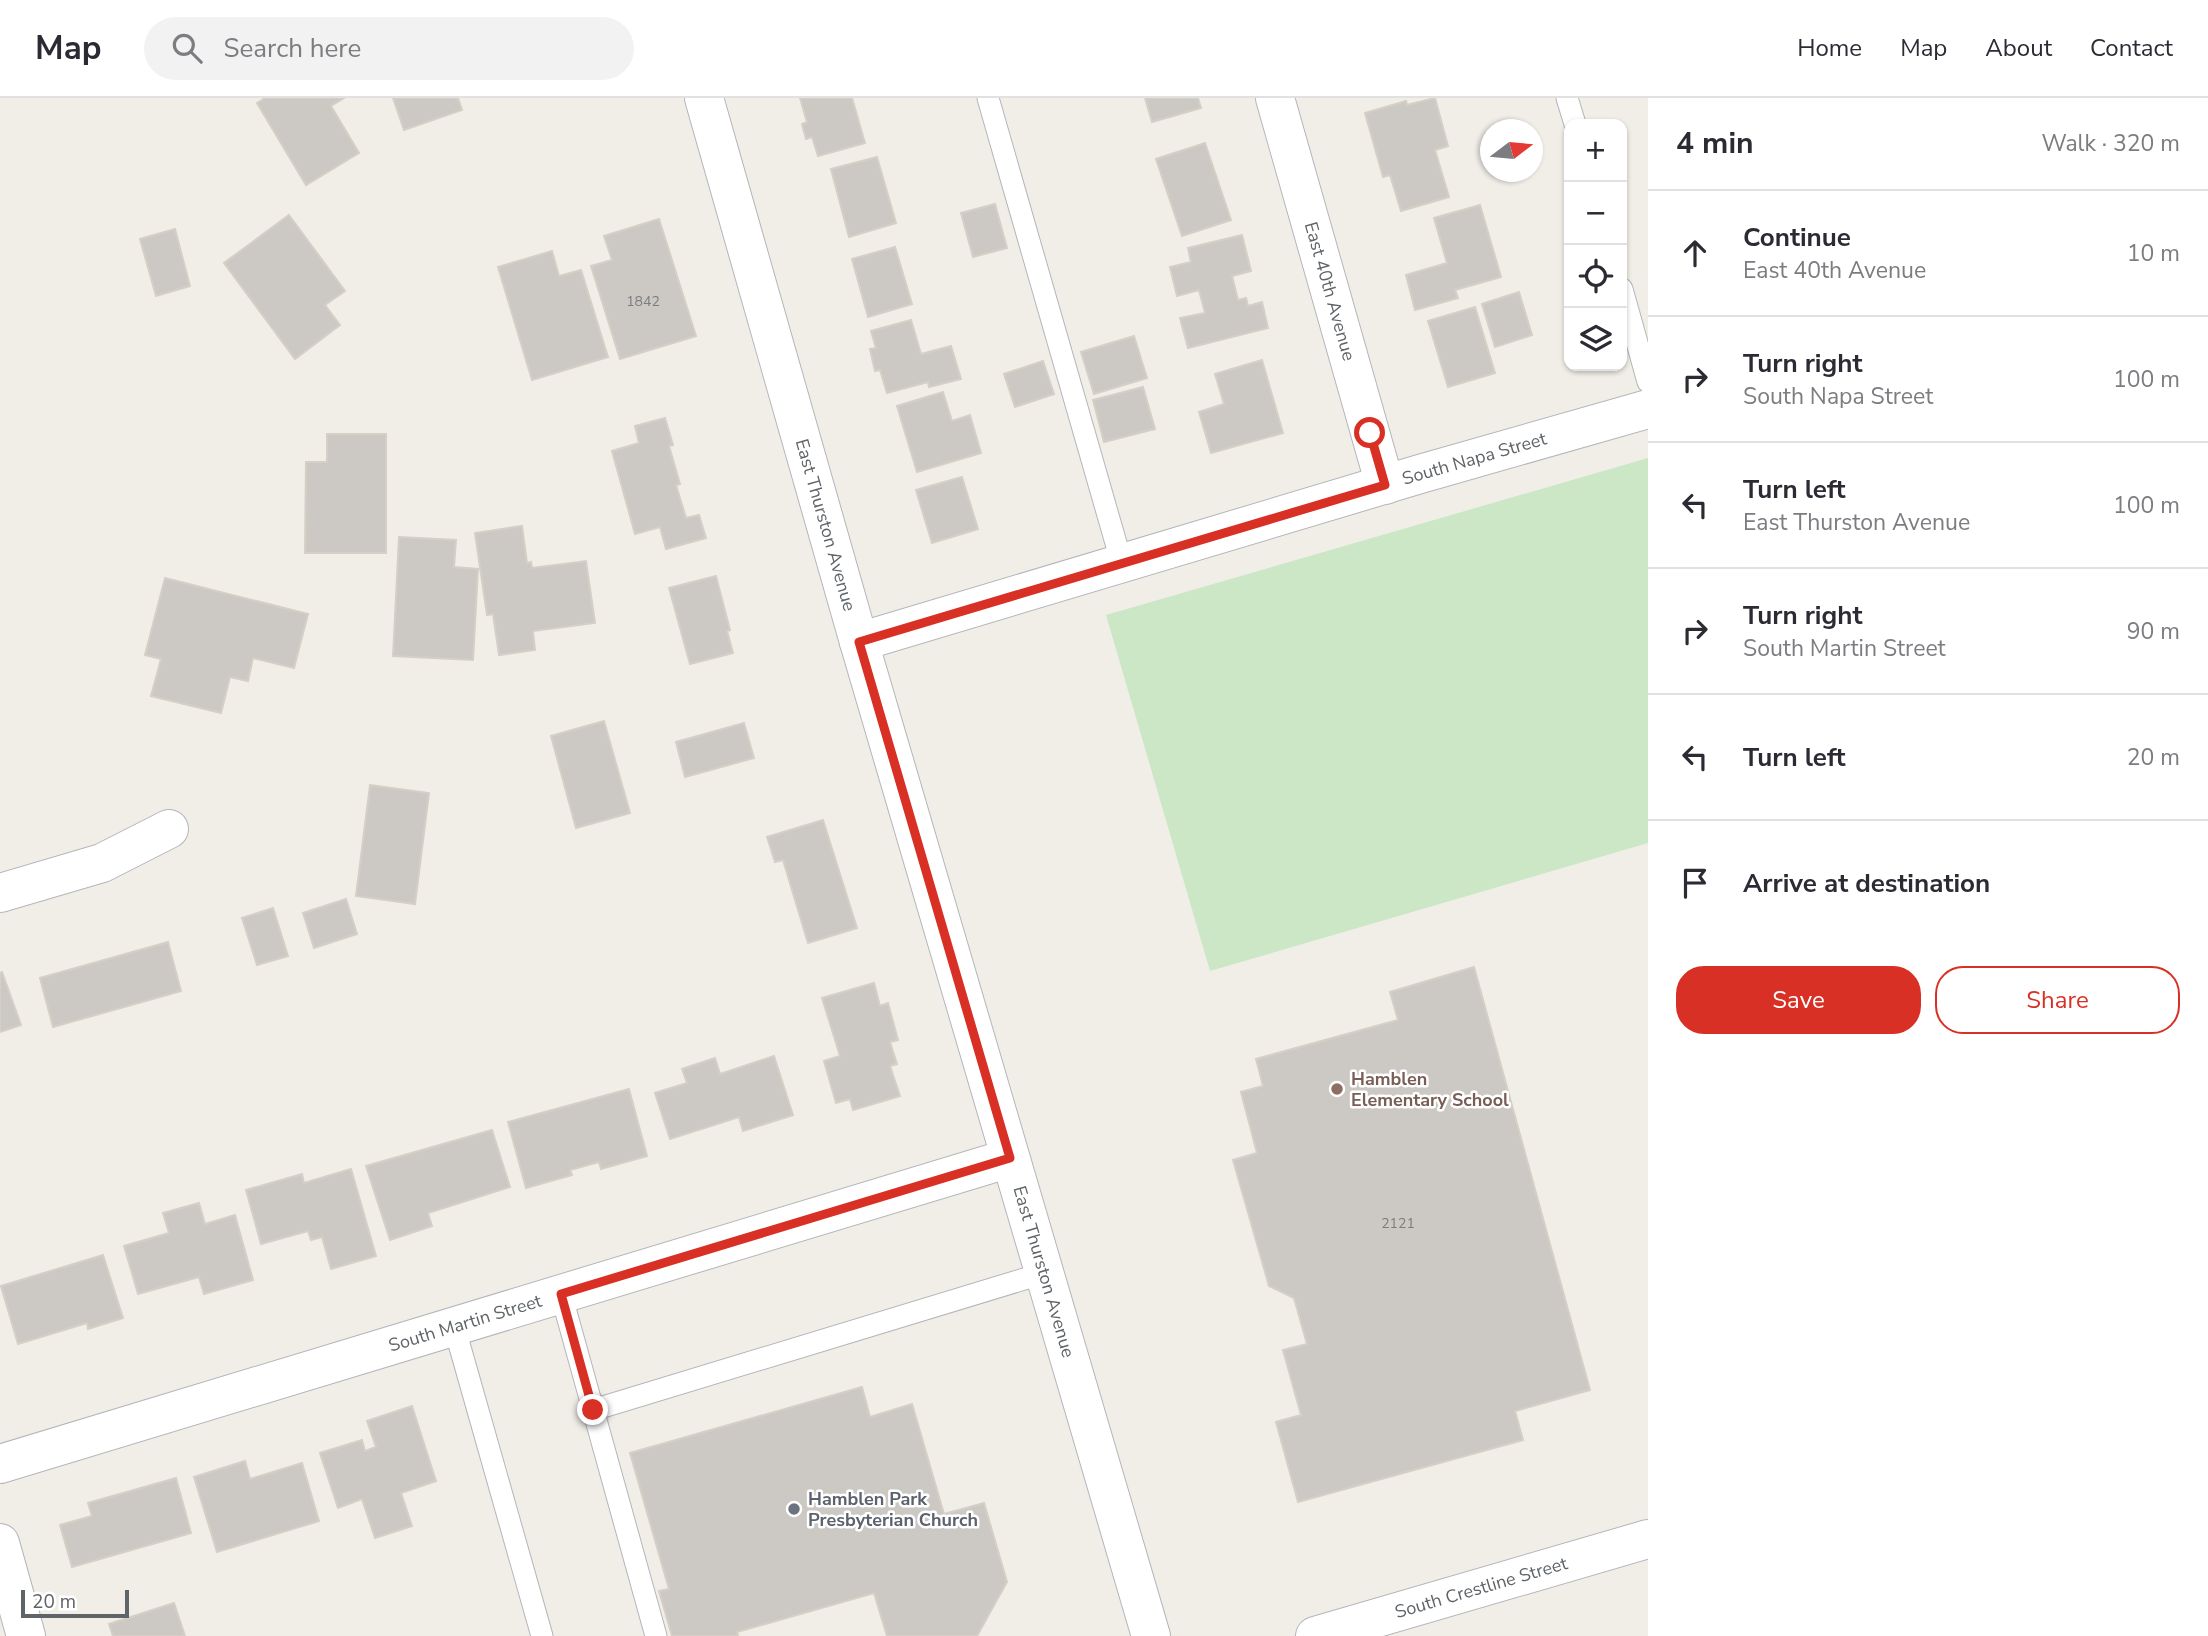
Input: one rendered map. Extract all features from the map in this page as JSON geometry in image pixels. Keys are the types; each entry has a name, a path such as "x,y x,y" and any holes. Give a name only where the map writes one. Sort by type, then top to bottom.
{"street":[{"name":"East Thurston Avenue","path":"704,98 859,642 1151,1636"},
{"name":"East 40th Avenue","path":"1275,98 1385,485"},
{"name":"South Napa Street","path":"859,642 1648,409"},
{"path":"0,894 103,863 169,829"},
{"name":"South Martin Street","path":"0,1464 1010,1158"},
{"name":"South Crestline Street","path":"1315,1636 1648,1539"},
{"path":"0,1543 26,1636"}],"lane":[{"path":"988,98 1122,564"},
{"path":"1567,98 1573,119"},
{"path":"1627,307 1648,382"},
{"path":"593,1410 1044,1273"},
{"path":"561,1294 656,1636"},
{"path":"454,1326 542,1636"}],"green space":[{"path":"1648,458 1648,843 1210,971 1106,615"}],"building":[{"path":"265,98 344,98 331,106 359,153 306,185 257,103"},
{"path":"393,98 458,98 462,110 404,130"},
{"path":"800,98 852,98 865,143 818,156 812,137 806,139 802,124 807,122"},
{"path":"1145,98 1198,98 1201,108 1152,122"},
{"path":"1435,98 1448,146 1435,150 1449,197 1401,211 1390,175 1383,177 1365,113 1406,101 1407,105"},
{"path":"1205,143 1231,220 1182,236 1156,159"},
{"path":"877,157 896,223 849,237 831,169"},
{"path":"995,204 1007,248 973,257 961,213"},
{"path":"1480,205 1501,277 1455,290 1458,298 1415,310 1406,275 1447,263 1434,218"},
{"path":"289,215 345,291 325,305 340,325 295,359 224,263"},
{"path":"659,219 696,336 620,359 591,266 612,260 604,236"},
{"path":"175,229 190,286 156,296 140,239"},
{"path":"1242,235 1251,271 1232,276 1238,300 1246,298 1248,306 1262,302 1268,328 1188,348 1180,318 1205,313 1199,290 1177,296 1170,267 1191,262 1188,248"},
{"path":"895,247 912,304 868,317 852,259"},
{"path":"552,251 559,276 581,270 608,357 532,380 498,267"},
{"path":"1519,292 1532,335 1495,347 1482,304"},
{"path":"1475,307 1495,373 1448,387 1428,321"},
{"path":"911,320 921,354 951,346 961,379 929,387 928,382 887,393 880,370 875,371 870,349 876,348 871,331"},
{"path":"1134,336 1147,378 1094,394 1081,352"},
{"path":"1262,360 1283,433 1211,453 1199,412 1224,404 1215,374"},
{"path":"1043,361 1054,394 1015,407 1004,374"},
{"path":"1143,387 1155,429 1104,442 1093,400"},
{"path":"943,392 952,421 970,415 981,453 917,472 897,406"},
{"path":"665,418 673,445 669,446 680,484 676,485 686,518 699,515 706,538 666,549 660,527 635,534 612,451 639,443 635,426"},
{"path":"327,434 386,434 386,553 305,553 306,462 327,462"},
{"path":"962,477 978,529 932,543 916,490"},
{"path":"522,526 527,563 531,562 532,568 586,561 595,623 533,631 535,650 499,655 493,614 487,615 475,533"},
{"path":"399,537 456,540 454,567 478,569 473,660 393,656"},
{"path":"716,576 733,653 690,664 669,588"},
{"path":"165,578 308,614 294,668 253,658 248,681 230,677 221,713 151,696 161,659 145,655"},
{"path":"604,721 630,813 576,828 551,736"},
{"path":"744,723 754,758 685,777 676,742"},
{"path":"370,785 429,793 415,904 356,896"},
{"path":"823,820 857,928 808,943 783,860 775,862 767,837"},
{"path":"346,899 357,934 314,948 303,913"},
{"path":"273,908 288,956 257,965 242,918"},
{"path":"168,942 181,991 53,1027 40,978"},
{"path":"1474,967 1590,1390 1515,1411 1523,1440 1298,1502 1276,1422 1301,1415 1283,1350 1307,1344 1294,1298 1269,1286 1233,1160 1257,1153 1241,1092 1263,1086 1256,1059 1398,1020 1390,992"},
{"path":"2,972 21,1025 0,1032 0,973"},
{"path":"874,983 880,1006 888,1003 898,1040 890,1042 897,1064 890,1066 900,1096 853,1110 850,1099 836,1103 824,1061 840,1056 822,998"},
{"path":"774,1056 793,1115 743,1131 739,1117 670,1139 655,1093 687,1083 682,1069 715,1058 720,1074"},
{"path":"629,1089 647,1156 601,1169 599,1162 570,1170 572,1175 526,1188 508,1122"},
{"path":"492,1130 510,1187 428,1213 432,1226 390,1240 366,1166"},
{"path":"351,1169 376,1256 331,1269 322,1237 311,1240 308,1231 261,1244 246,1190 302,1174 304,1183"},
{"path":"199,1203 205,1224 235,1215 253,1280 204,1294 199,1277 138,1294 124,1246 169,1233 163,1213"},
{"path":"103,1255 123,1318 88,1329 87,1323 18,1344 1,1286"},
{"name":"Hamblen Park Presbyterian Church","path":"862,1387 870,1417 912,1404 944,1514 984,1503 1007,1582 977,1636 887,1636 874,1593 737,1632 738,1636 672,1636 659,1591 669,1589 630,1453"},
{"path":"412,1406 436,1481 401,1493 412,1526 375,1538 362,1499 338,1508 320,1453 362,1440 365,1451 376,1447 367,1421"},
{"path":"245,1461 250,1479 302,1463 319,1521 217,1552 194,1477"},
{"path":"176,1478 191,1533 72,1567 60,1525 92,1516 88,1503"},
{"path":"174,1603 185,1636 113,1636 109,1624"}],"place":[{"name":"Hamblen Elementary School","path":"1337,1089"},
{"name":"Hamblen Park Presbyterian Church","path":"794,1509"}],"route":[{"path":"593,1410 561,1294 1010,1158 859,642 1385,485 1370,433"}]}
